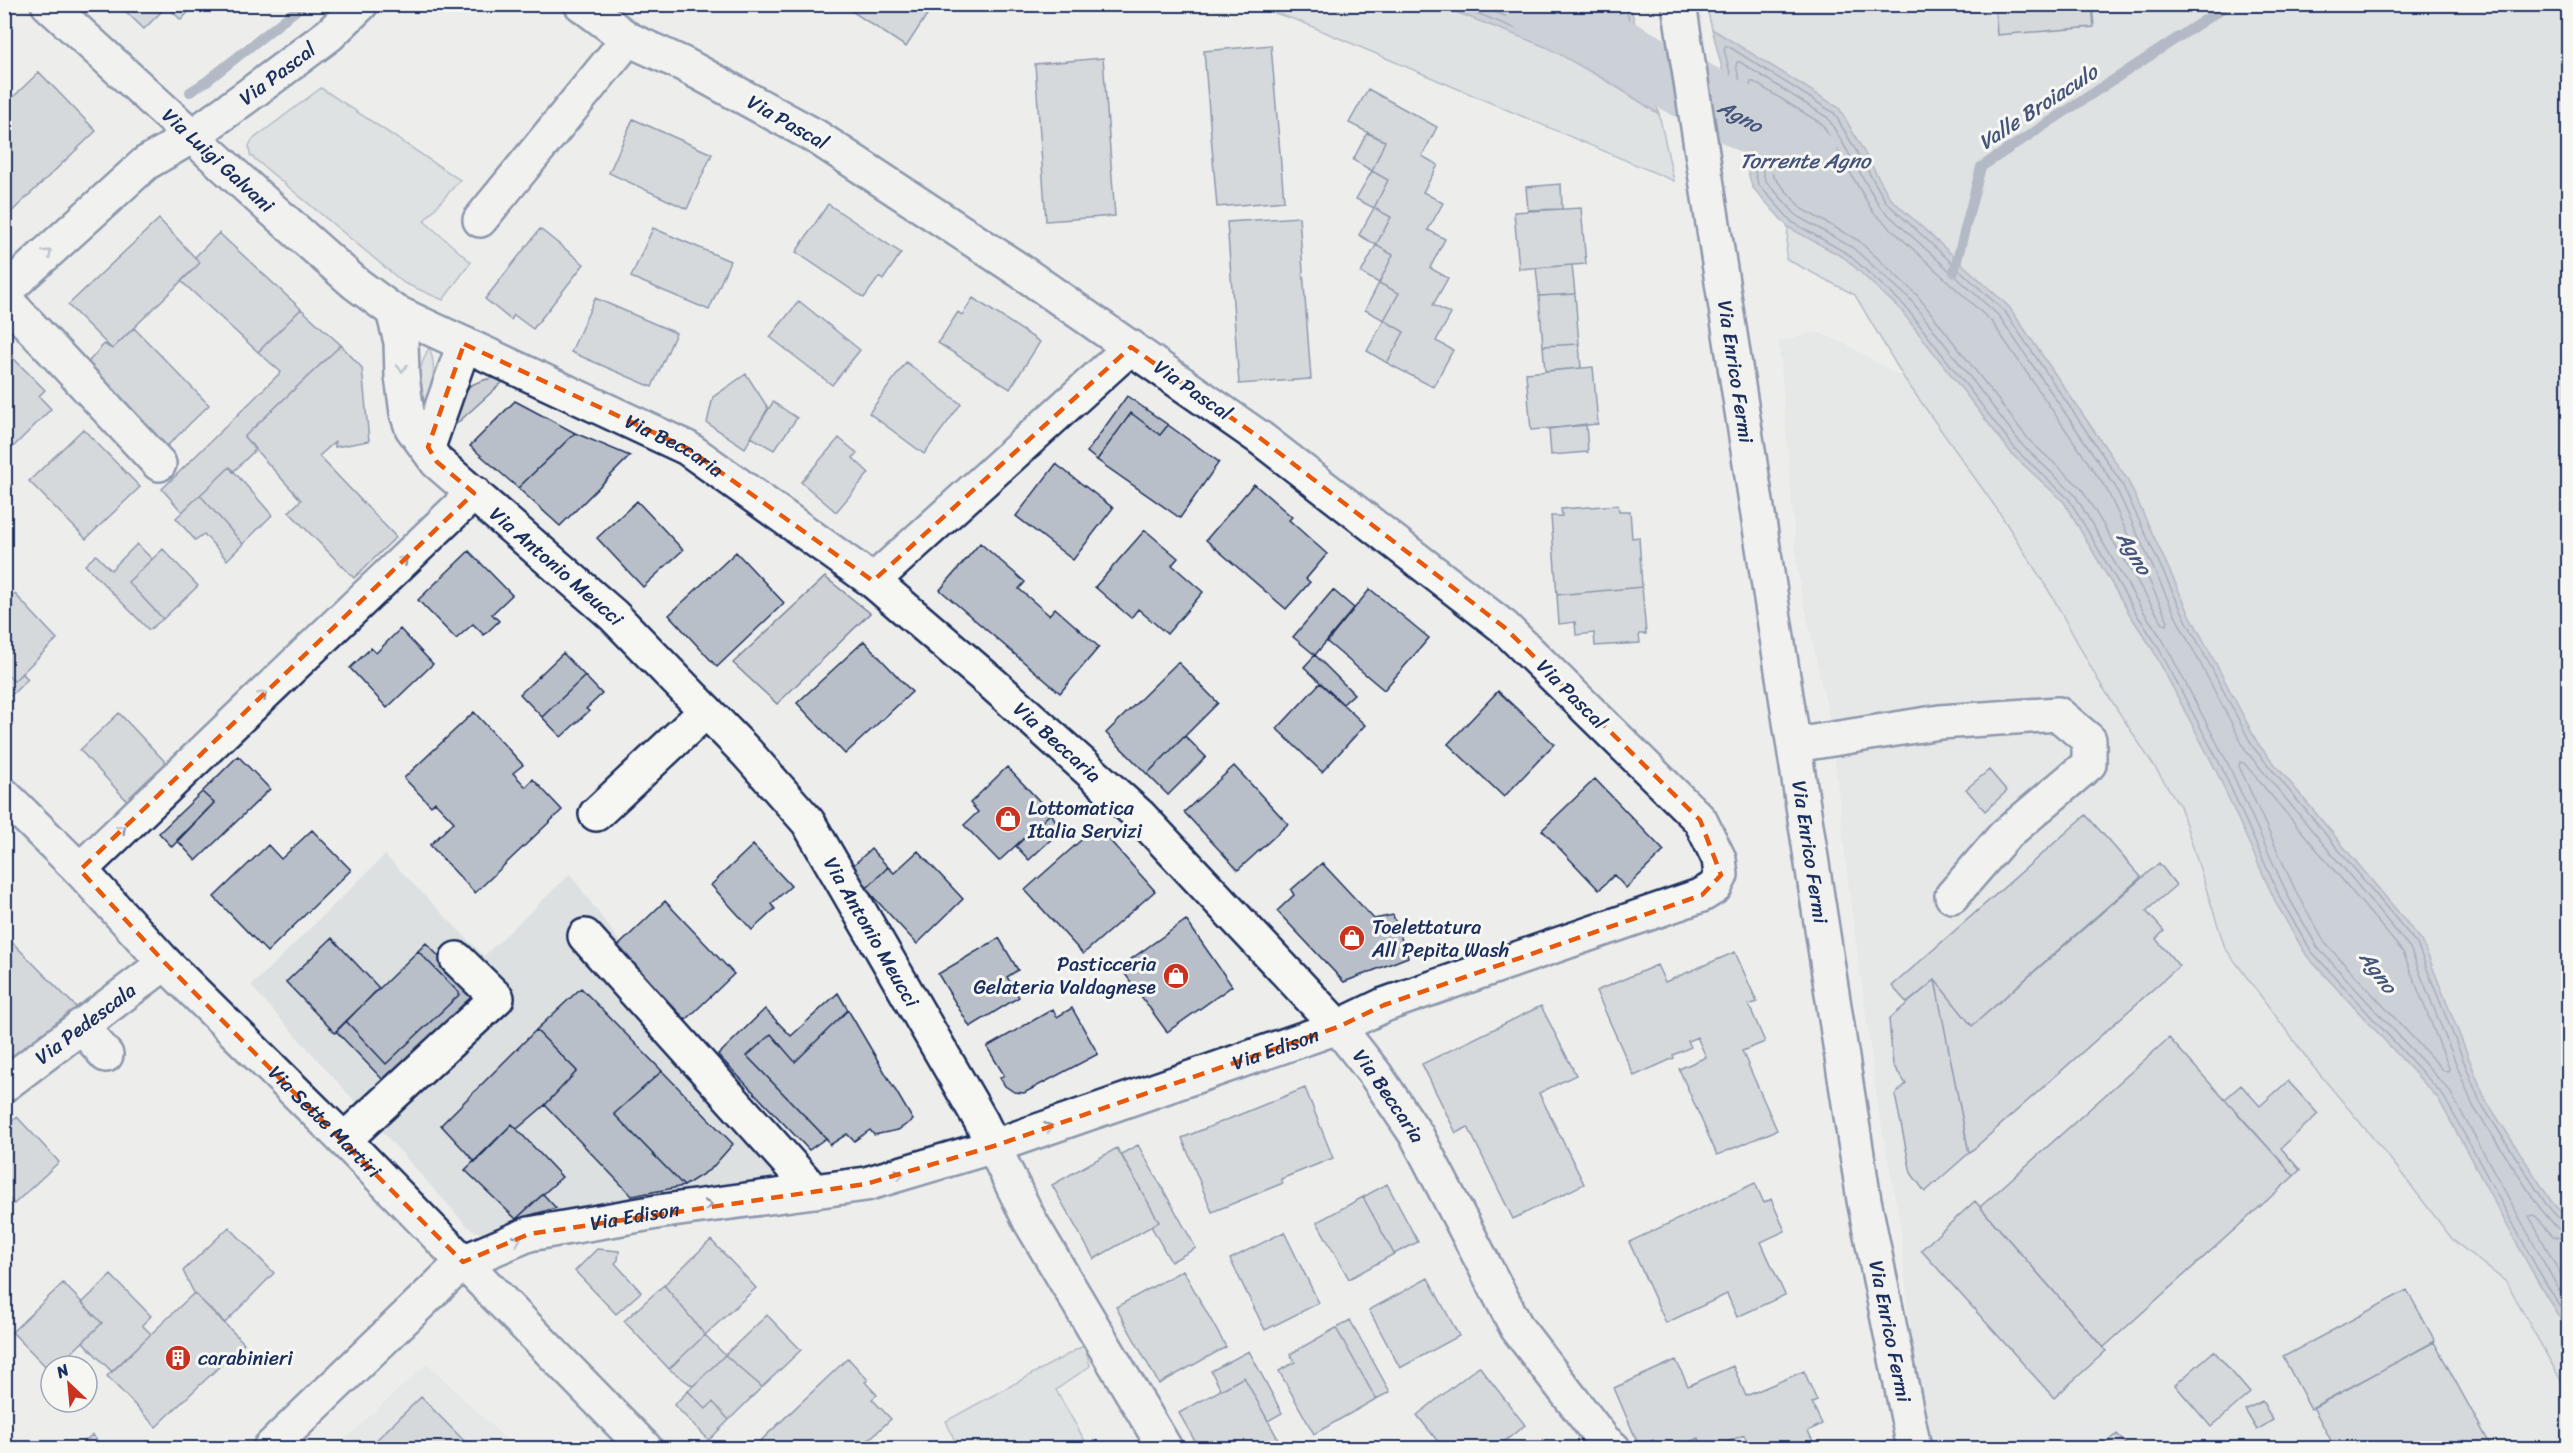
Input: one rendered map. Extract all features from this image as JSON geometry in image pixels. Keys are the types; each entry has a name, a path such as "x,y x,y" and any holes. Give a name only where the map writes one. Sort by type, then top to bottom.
{"street":[{"name":"Via Luigi Galvani","path":"48,4 191,137 355,283 393,311"},
{"name":"Via Pascal","path":"4,292 146,163 191,137 329,35 361,4"},
{"name":"Via Pascal","path":"580,4 627,39 683,64 815,136 1131,347 1260,438 1504,627 1700,820 1719,859 1721,875"},
{"name":"Via Enrico Fermi","path":"1679,4 1864,1200 1914,1449"},
{"path":"480,220 627,39"},
{"path":"4,298 159,464"},
{"name":"Via Beccaria","path":"393,311 687,448 873,581 994,685 1140,816 1338,1027 1375,1074 1417,1136 1516,1328 1604,1441 1613,1449"},
{"name":"Via Antonio Meucci","path":"393,311 401,342 402,376 407,413 412,428 438,462 613,615 747,753 808,822 994,1146 1030,1221 1165,1449"},
{"path":"428,447 464,344"},
{"path":"873,581 1131,347"},
{"name":"Via Antonio Meucci","path":"80,870 474,493"},
{"path":"596,814 706,711"},
{"path":"1795,745 1940,722 2058,714 2090,740 2089,764 2004,836 1952,896"},
{"name":"Via Sette Martiri","path":"4,795 80,870 165,963 344,1140 645,1449"},
{"name":"Via Edison","path":"463,1262 529,1234 657,1212 866,1184 994,1146 1338,1027 1404,998 1702,895 1715,887 1721,875"},
{"path":"585,936 814,1191"},
{"path":"344,1140 497,998 457,959"},
{"name":"Via Pedescala","path":"4,1085 165,963"},
{"path":"81,1026 106,1055"},
{"path":"270,1449 463,1262"}],"highlighted area":[{"path":"464,344 687,448 873,581 1131,347 1260,438 1504,627 1700,820 1721,875 1702,895 1384,1005 1338,1027 994,1146 866,1184 529,1234 463,1262 165,963 80,870 474,493 437,462 428,447"}],"shaded area":[{"path":"1250,5 1438,5 1549,48 1659,114 1674,181 1299,21"},
{"path":"1706,5 2568,5 2568,1220 2551,1201 2485,1099 2422,941 2258,744 2189,613 2127,479 2009,307 1890,198 1839,108 1712,29"},
{"path":"321,88 460,180 424,221 471,262 443,300 404,283 250,155 249,146 252,140"},
{"path":"1788,227 1845,258 1900,309 2013,455 2064,502 2152,648 2216,770 2277,905 2307,956 2438,1098 2532,1271 2568,1332 2568,1393 2506,1282 2453,1240 2388,1156 2312,1065 2225,948 2180,806 2098,680 2052,596 1999,512 1904,378 1855,295 1786,259"},
{"path":"1817,332 1842,342 1904,378 1999,512 2052,596 2098,680 2180,806 2225,948 2312,1065 2388,1156 2453,1240 2506,1282 2568,1393 2568,1448 1925,1448 1914,1372 1900,1225 1879,1113 1846,868 1832,732 1797,571 1779,341"},
{"path":"429,347 432,355 433,380 429,395 420,410 418,378"},
{"path":"492,378 505,380 453,427 454,408 461,394 473,384"},
{"path":"825,577 870,613 777,704 733,663"},
{"path":"385,855 484,956 570,874 686,1031 797,1155 791,1203 484,1236 468,1227 251,986"},
{"path":"1085,1345 1090,1366 1056,1390 1089,1448 958,1448 946,1421"},
{"path":"427,1363 515,1448 335,1448"}],"water":[{"path":"1438,5 1630,5 1659,114 1549,48"},
{"name":"Torrente Agno","path":"1712,29 1839,108 1890,198 2009,307 2127,479 2189,613 2258,744 2422,941 2485,1099 2551,1201 2568,1220 2568,1332 2532,1271 2438,1098 2307,956 2277,905 2216,770 2152,648 2064,502 2013,455 1900,309 1845,258 1788,227 1752,187"}],"building":[{"path":"118,4 196,4 181,20 167,6 144,29"},
{"path":"841,4 934,4 906,47"},
{"path":"2092,4 2094,27 1997,35 1995,5"},
{"path":"1271,45 1284,201 1217,207 1204,51"},
{"path":"1103,58 1115,216 1046,221 1035,64"},
{"path":"39,72 96,131 4,219 4,106"},
{"path":"1368,89 1437,127 1422,156 1438,165 1423,192 1443,203 1428,230 1445,239 1430,268 1448,278 1433,305 1451,314 1436,341 1453,350 1433,387 1387,363 1404,332 1384,320 1399,293 1379,283 1393,255 1376,245 1391,217 1374,208 1388,180 1372,171 1385,141 1349,123"},
{"path":"633,119 712,154 687,209 609,173"},
{"path":"1367,133 1385,141 1372,171 1353,160"},
{"path":"1372,171 1388,180 1374,208 1356,199"},
{"path":"1561,184 1562,209 1528,210 1526,187"},
{"path":"828,204 901,253 883,280 879,277 864,298 796,252"},
{"path":"1374,208 1391,217 1376,245 1359,235"},
{"path":"1581,208 1586,264 1519,269 1514,212"},
{"path":"1299,217 1311,379 1239,384 1227,222"},
{"path":"159,219 200,263 112,349 68,305"},
{"path":"653,228 730,261 709,310 631,277"},
{"path":"540,229 584,264 533,329 514,315 511,320 485,299"},
{"path":"219,233 301,309 258,352 181,281 200,263 195,257"},
{"path":"1376,245 1393,255 1379,283 1361,273"},
{"path":"1572,265 1575,294 1539,296 1536,268"},
{"path":"1379,283 1399,293 1384,320 1365,310"},
{"path":"1575,294 1579,344 1543,346 1539,296"},
{"path":"595,298 676,333 652,387 571,352"},
{"path":"973,298 1040,342 1010,389 938,343 958,312 962,315"},
{"path":"799,301 860,350 832,385 770,337"},
{"path":"301,309 341,345 244,437 256,449 233,472 230,467 182,512 162,489 281,372 258,352"},
{"path":"1384,320 1404,332 1387,363 1367,351"},
{"path":"134,328 209,405 163,450 84,367 104,344 112,349"},
{"path":"1579,344 1581,368 1545,371 1543,346"},
{"path":"341,345 362,368 369,441 335,447 335,442 319,456 396,537 354,578 289,512 301,500 244,437"},
{"path":"12,357 45,390 39,396 51,409 5,455 4,364"},
{"path":"906,362 961,404 924,454 869,413"},
{"path":"1593,367 1598,424 1531,430 1526,373"},
{"path":"746,374 768,408 745,448 707,423 713,397"},
{"path":"1127,396 1168,425 1160,435 1131,413 1097,460 1087,452"},
{"path":"515,401 575,433 518,488 470,446"},
{"path":"773,402 797,418 774,450 751,437"},
{"path":"1131,413 1160,435 1168,425 1219,462 1180,518 1097,460"},
{"path":"1586,424 1588,452 1551,455 1549,429"},
{"path":"83,429 140,487 86,539 29,481"},
{"path":"575,433 630,456 560,526 518,488"},
{"path":"839,438 857,453 853,458 869,473 836,512 801,482"},
{"path":"1056,464 1113,508 1073,560 1016,516"},
{"path":"230,467 272,515 243,544 200,495"},
{"path":"1254,484 1292,517 1289,520 1327,554 1306,579 1310,582 1286,609 1206,540"},
{"path":"200,495 243,544 227,560 204,534 195,540 176,518"},
{"path":"637,501 683,550 643,587 597,538"},
{"path":"1618,505 1619,511 1630,511 1632,538 1639,537 1642,587 1557,595 1551,516 1562,516 1561,509"},
{"path":"1145,530 1178,558 1172,565 1203,592 1167,634 1138,609 1131,618 1095,587"},
{"path":"980,543 1025,582 1019,589 1049,615 1055,608 1099,647 1060,693 940,590"},
{"path":"137,544 152,559 128,582 163,619 149,630 85,565 96,555 111,570"},
{"path":"163,549 198,586 163,619 128,582"},
{"path":"469,551 512,595 492,614 499,621 484,635 473,624 456,639 418,600"},
{"path":"736,552 784,603 717,667 669,615"},
{"path":"1642,587 1646,634 1639,634 1640,643 1595,646 1594,633 1576,635 1575,622 1559,624 1557,595"},
{"path":"1370,589 1429,638 1384,690 1327,642"},
{"path":"1333,590 1354,608 1315,655 1293,637"},
{"path":"15,594 57,639 14,681 4,672 4,603"},
{"path":"400,629 433,664 387,708 350,668 371,648 376,653"},
{"path":"864,641 912,692 845,754 797,703"},
{"path":"563,653 585,676 542,717 520,694"},
{"path":"1315,655 1354,694 1343,704 1304,667"},
{"path":"1178,662 1218,703 1147,774 1106,733"},
{"path":"4,672 14,681 22,673 28,679 4,702"},
{"path":"585,676 602,694 586,709 589,711 561,737 542,717"},
{"path":"1320,683 1365,725 1322,772 1277,729"},
{"path":"1498,691 1554,744 1504,797 1448,744"},
{"path":"474,712 523,765 513,773 526,787 533,779 562,810 475,893 430,845 454,822 435,802 431,806 404,778"},
{"path":"119,713 170,767 130,804 80,750"},
{"path":"1185,736 1206,757 1168,795 1147,774"},
{"path":"238,756 270,789 196,861 177,840 214,803 202,792"},
{"path":"1234,766 1288,824 1238,870 1184,812"},
{"name":"Lottomatica Italia Servizi","path":"1007,767 1051,813 999,861 964,825 978,812 970,803"},
{"path":"1989,770 2007,791 1985,811 1966,789"},
{"path":"1595,779 1664,851 1626,888 1614,875 1599,890 1542,830"},
{"path":"202,792 214,803 172,847 159,833"},
{"path":"1051,813 1061,830 1029,860 1016,846"},
{"path":"2086,815 2141,877 1972,1026 1935,980 1907,1003 1892,986"},
{"path":"1097,826 1155,891 1083,954 1025,890"},
{"path":"312,830 351,870 267,952 214,897 268,845 281,859"},
{"path":"753,845 791,886 771,904 775,909 752,930 711,885"},
{"path":"871,849 888,867 866,889 847,871"},
{"path":"918,851 963,899 917,944 866,889 888,867 894,873"},
{"name":"Toelettatura All Pepita Wash","path":"1322,863 1374,919 1393,915 1408,957 1344,982 1277,911 1294,895 1291,890"},
{"path":"2159,863 2176,885 2146,911 2164,931 2156,939 2179,966 1969,1153 1935,980 1972,1026"},
{"path":"665,901 734,974 686,1020 616,948"},
{"name":"Pasticceria Gelateria Valdagnese","path":"1186,920 1232,986 1167,1032 1120,967"},
{"path":"4,934 85,1016 4,1075"},
{"path":"332,938 379,988 335,1033 286,982"},
{"path":"999,938 1018,970 1007,977 1019,997 970,1027 938,974"},
{"path":"426,943 475,994 384,1081 336,1031 346,1021 386,1064 460,994 418,951"},
{"path":"418,951 460,994 386,1064 346,1021"},
{"path":"1735,952 1757,1002 1749,1005 1765,1042 1742,1051 1777,1130 1717,1155 1679,1069 1706,1057 1697,1037 1688,1041 1691,1047 1673,1055 1674,1058 1634,1076 1596,991 1657,965 1665,982"},
{"path":"1935,980 1969,1153 1925,1192 1911,1173 1895,1095 1906,1084 1893,1065 1889,1019"},
{"path":"581,988 662,1071 614,1114 684,1186 632,1196 545,1105 577,1071 536,1030"},
{"path":"838,993 848,1010 795,1062 771,1034 747,1056 826,1138 809,1150 718,1055 765,1009 791,1036"},
{"path":"1541,1006 1576,1075 1539,1093 1584,1184 1513,1219 1468,1127 1456,1133 1422,1064"},
{"path":"1072,1008 1098,1054 1024,1093 1014,1092 1005,1086 1000,1078 1004,1075 987,1047 1053,1009 1057,1017"},
{"path":"848,1010 913,1120 898,1130 874,1135 870,1130 854,1141 847,1134 830,1145 826,1138 747,1056 771,1034 795,1062"},
{"path":"536,1030 577,1071 545,1105 517,1129 512,1124 475,1162 441,1125"},
{"path":"2169,1038 2294,1176 2103,1348 1980,1207"},
{"path":"662,1071 733,1144 711,1169 684,1186 614,1114"},
{"path":"2288,1081 2318,1114 2281,1148 2300,1170 2294,1176 2225,1099 2241,1085 2260,1106"},
{"path":"1305,1088 1333,1158 1281,1179 1283,1183 1212,1212 1182,1138"},
{"path":"17,1117 59,1162 14,1204 4,1194 4,1129"},
{"path":"512,1124 562,1177 516,1219 465,1170"},
{"path":"1138,1145 1196,1248 1171,1262 1151,1226 1159,1222 1121,1154"},
{"path":"1117,1148 1159,1222 1094,1259 1052,1185"},
{"path":"1755,1183 1764,1203 1771,1199 1785,1231 1761,1242 1785,1295 1737,1317 1727,1294 1666,1323 1629,1242"},
{"path":"1387,1184 1418,1242 1394,1254 1363,1197"},
{"path":"543,1194 556,1208 516,1219"},
{"path":"1363,1197 1394,1254 1349,1279 1317,1222"},
{"path":"1975,1201 2106,1351 2054,1398 1921,1250"},
{"name":"carabinieri","path":"229,1227 274,1273 225,1323 194,1293 183,1271"},
{"path":"1284,1232 1319,1303 1265,1330 1230,1259"},
{"path":"711,1240 756,1288 705,1335 664,1285"},
{"path":"597,1249 619,1251 618,1260 615,1263 641,1292 616,1314 575,1271"},
{"path":"1183,1270 1226,1347 1159,1384 1116,1307"},
{"name":"carabinieri","path":"111,1275 151,1316 142,1325 151,1334 112,1372 99,1359 99,1354 95,1354 83,1342 102,1323 82,1303"},
{"path":"1428,1278 1459,1336 1400,1368 1369,1310"},
{"path":"63,1283 102,1323 70,1354 39,1354 39,1360 12,1332"},
{"path":"664,1285 705,1335 669,1369 624,1321"},
{"path":"2407,1290 2435,1341 2311,1409 2283,1357"},
{"name":"carabinieri","path":"194,1293 244,1343 156,1427 107,1376"},
{"path":"767,1315 801,1350 762,1387 725,1355"},
{"path":"1350,1320 1390,1392 1376,1399 1336,1328"},
{"path":"1336,1328 1376,1399 1314,1434 1279,1371 1295,1362 1290,1354"},
{"path":"705,1335 725,1355 693,1386 669,1369"},
{"path":"2434,1342 2492,1448 2335,1448 2313,1407"},
{"path":"1249,1351 1282,1413 1268,1421 1244,1377 1221,1390 1211,1371"},
{"path":"2214,1351 2250,1393 2211,1427 2175,1385"},
{"path":"725,1355 762,1387 729,1420 713,1402 706,1409 688,1391"},
{"path":"848,1358 868,1380 865,1382 877,1395 872,1399 891,1419 860,1448 753,1448"},
{"path":"1676,1360 1688,1386 1733,1366 1746,1396 1804,1371 1817,1401 1812,1403 1822,1424 1808,1431 1816,1448 1750,1448 1744,1435 1713,1448 1703,1448 1699,1438 1674,1448 1656,1448 1653,1440 1639,1446 1614,1388"},
{"path":"1479,1366 1525,1425 1496,1448 1443,1448 1417,1415"},
{"path":"1244,1377 1283,1448 1199,1448 1179,1413"},
{"path":"688,1391 706,1409 713,1402 729,1420 709,1440 674,1405"},
{"path":"421,1397 471,1448 368,1448"},
{"path":"2262,1401 2273,1420 2257,1430 2245,1410"},
{"path":"2117,1434 2130,1448 2102,1448"},
{"path":"92,1435 104,1448 78,1448"}],"waterway":[{"path":"190,92 304,4"},
{"name":"Agno","path":"1535,4 1756,125 1807,158"},
{"name":"Valle Broiaculo","path":"1954,272 1981,167 2229,4"}],"place":[{"name":"Lottomatica Italia Servizi","path":"1008,819"},
{"name":"Toelettatura All Pepita Wash","path":"1352,938"},
{"name":"Pasticceria Gelateria Valdagnese","path":"1176,976"},
{"name":"carabinieri","path":"178,1358"}]}
